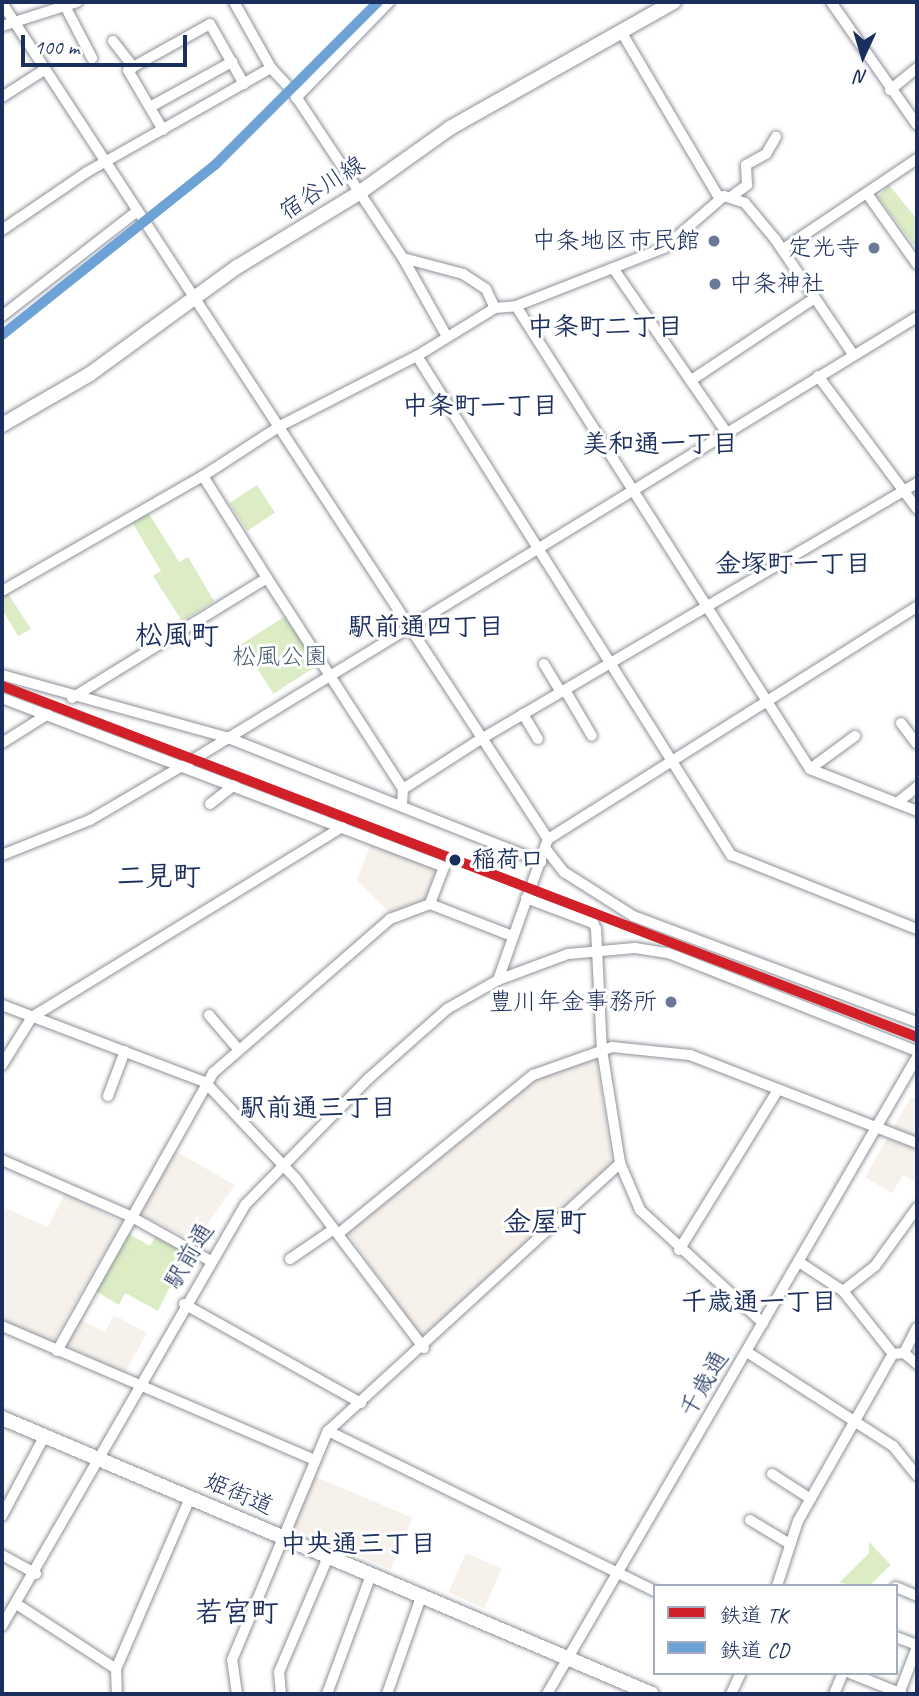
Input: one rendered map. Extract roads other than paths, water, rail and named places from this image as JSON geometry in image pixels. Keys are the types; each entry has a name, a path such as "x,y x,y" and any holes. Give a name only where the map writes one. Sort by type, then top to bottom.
{"main road":[{"name":"宿谷川線","path":"2,425 90,374 196,297 359,193 450,128 622,33 668,3"},
{"name":"姫街道","path":"2,1418 652,1694"}],"street":[{"path":"234,2 271,68 296,97 403,258 446,335"},
{"path":"296,97 388,2"},
{"path":"831,2 917,125"},
{"path":"2,3 136,212 196,297 411,626 564,872 633,916 917,1022"},
{"path":"2,26 71,4 92,58"},
{"path":"163,130 128,71 134,67 210,24 244,83"},
{"path":"622,33 719,198"},
{"path":"113,41 134,67"},
{"path":"150,107 232,62"},
{"path":"2,230 104,162 271,68"},
{"path":"890,90 917,68"},
{"path":"2,97 44,70"},
{"path":"2,591 203,475 281,426 417,356 446,335 495,308 516,306 677,241 719,198 732,196 747,185 746,165 766,154 776,136"},
{"path":"783,249 868,195 917,159"},
{"path":"868,195 917,264"},
{"path":"732,196 745,203 783,249 853,355"},
{"path":"2,316 136,212"},
{"path":"403,258 463,274 486,289 495,308"},
{"path":"612,268 693,379 726,432"},
{"path":"693,379 815,298"},
{"path":"516,306 630,491 810,769 917,811"},
{"path":"2,855 90,820 917,317"},
{"path":"417,356 731,855 917,929"},
{"path":"818,376 917,509"},
{"path":"203,475 403,789 402,804"},
{"path":"403,789 481,739 917,483"},
{"path":"72,698 267,578"},
{"path":"498,980 546,843 917,607"},
{"path":"544,664 592,736"},
{"path":"2,675 72,698 226,737 402,804 541,862"},
{"path":"2,698 444,867 429,904"},
{"path":"2,743 48,714"},
{"path":"523,714 538,739"},
{"path":"901,723 917,744"},
{"path":"810,769 855,736"},
{"path":"210,804 234,785"},
{"path":"897,803 917,787"},
{"path":"2,1065 32,1017 342,827"},
{"path":"527,898 593,923 597,949 602,1050 620,1163 640,1210 679,1250 763,1324"},
{"path":"57,1351 205,1082 239,1050 390,919 429,904 512,936"},
{"path":"597,949 668,953 917,1051"},
{"name":"駅前通","path":"2,1626 36,1574 209,1260 246,1204 420,1029 498,980 597,949"},
{"path":"2,1005 205,1082 284,1165 424,1348"},
{"path":"209,1015 239,1050"},
{"path":"290,1259 336,1231 533,1074 602,1050 672,1050 917,1143"},
{"path":"108,1096 125,1051"},
{"name":"千歳通","path":"547,1694 618,1576 917,1057"},
{"path":"679,1250 778,1090"},
{"path":"2,1160 130,1216 209,1260"},
{"path":"237,1694 232,1660 328,1432 424,1348 620,1163"},
{"path":"843,1291 875,1266 917,1208"},
{"path":"799,1262 843,1291 899,1354 917,1364"},
{"path":"184,1304 361,1403"},
{"path":"2,1326 315,1460"},
{"path":"778,1584 790,1544 811,1499 917,1328"},
{"path":"747,1352 893,1446 917,1476"},
{"path":"328,1432 618,1576 653,1590"},
{"path":"2,1516 44,1437"},
{"path":"772,1474 811,1499"},
{"path":"117,1694 116,1669 190,1498"},
{"path":"750,1520 790,1544"},
{"path":"2,1555 36,1574"},
{"path":"281,1694 279,1672 328,1557"},
{"path":"327,1694 371,1575"},
{"path":"898,1588 917,1596"},
{"path":"387,1694 421,1597"},
{"path":"18,1605 116,1669"},
{"path":"855,1675 900,1694 917,1646 898,1638"},
{"path":"731,1694 740,1675"},
{"path":"834,1694 842,1675"}],"rail line":[{"name":"CD","path":"2,335 216,164 378,2"},
{"name":"TK","path":"2,686 917,1037"}],"place":[{"name":"中条地区市民館","path":"714,241"},
{"name":"定光寺","path":"874,248"},
{"name":"中条神社","path":"715,284"},
{"name":"稲荷口","path":"455,860"},
{"name":"豊川年金事務所","path":"671,1002"}],"district":[{"name":"中条町二丁目","path":"605,327"},
{"name":"中条町一丁目","path":"480,406"},
{"name":"美和通一丁目","path":"660,444"},
{"name":"金塚町一丁目","path":"793,564"},
{"name":"駅前通四丁目","path":"426,627"},
{"name":"松風町","path":"177,635"},
{"name":"二見町","path":"159,876"},
{"name":"駅前通三丁目","path":"318,1108"},
{"name":"金屋町","path":"545,1222"},
{"name":"千歳通一丁目","path":"759,1302"},
{"name":"中央通三丁目","path":"358,1544"},
{"name":"若宮町","path":"237,1612"}],"park label":[{"name":"松風公園","path":"280,657"}]}
